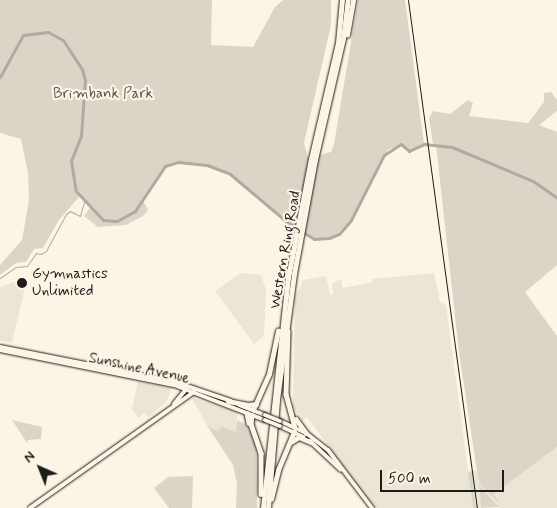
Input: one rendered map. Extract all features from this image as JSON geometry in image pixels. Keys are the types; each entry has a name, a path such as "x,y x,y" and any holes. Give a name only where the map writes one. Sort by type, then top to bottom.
{"highway":[{"name":"Western Ring Road","path":"262,508 288,278 336,48 342,11 341,0"},
{"name":"Western Ring Road","path":"268,508 284,315 313,159 337,73 348,0"},
{"path":"337,73 353,0"},
{"path":"262,508 261,456 257,438 250,422 251,413 269,374 284,315"},
{"path":"268,508 278,470 294,430 285,383 284,315"},
{"path":"228,400 248,406 256,403"},
{"path":"288,405 306,433"},
{"path":"290,442 298,437 312,440"}],"main road":[{"name":"Sunshine Avenue","path":"0,349 162,378 208,398 280,423 312,440"},
{"name":"Sunshine Avenue","path":"0,349 76,367 194,391 228,400 251,413"},
{"path":"13,350 29,356"},
{"path":"58,359 76,367"},
{"path":"120,372 136,378"},
{"path":"174,404 186,389"},
{"path":"164,412 194,391"},
{"path":"30,508 194,391"},
{"name":"Sunshine Avenue","path":"294,430 306,433 325,451 370,508"}],"shaded area":[{"path":"241,273 261,275 266,290 264,336 254,344 215,291"},
{"path":"434,273 440,302 446,305 473,508 374,508 307,417 302,421 293,407 295,298 303,280 326,276 330,295 333,294 332,284 341,279 343,288 372,282 372,279"},
{"path":"27,278 12,343 0,340 0,287"},
{"path":"138,381 172,388 166,402 148,418 145,413 138,418 132,408"},
{"path":"191,397 237,412 236,432 223,426 218,431 208,427"},
{"path":"557,447 557,508 499,508 479,484 481,508 477,508 472,471 476,470 481,486 502,506 494,494"}],"green space":[{"name":"Brimbank Park","path":"0,0 212,0 211,45 253,47 275,7 283,0 331,0 331,25 304,143 308,158 318,160 319,155 331,152 334,144 358,0 405,0 424,144 411,151 401,144 388,150 351,220 335,236 317,239 310,236 279,217 230,174 206,165 174,162 165,166 143,200 148,210 143,216 126,225 98,227 84,216 91,206 79,197 59,220 43,248 34,249 26,262 16,263 0,275 0,265 22,240 29,200 28,173 21,139 0,133"},
{"path":"551,92 557,100 557,111 539,125 557,132 557,265 525,292 557,336 557,447 494,494 502,506 481,486 478,478 459,352 436,145 433,144 429,118 433,111 450,114 468,100 473,103 469,116 528,123 544,102 544,93"},
{"path":"12,420 42,427 41,439 28,440 27,443"},
{"path":"237,420 247,425 256,443 257,508 236,508 237,483 233,465 208,427 218,431 222,426 236,432"},
{"path":"472,471 477,508 473,508 468,472"},
{"path":"193,476 192,508 169,508 154,488 168,477"},
{"path":"479,484 485,492 499,507 481,508"}],"waterway":[{"path":"0,77 23,35 48,32 63,40 82,69 85,80 81,136 71,161 76,191 103,220 117,221 135,211 165,166 178,162 207,165 230,174 287,222 314,239 329,238 339,234 351,220 384,155 401,144 409,151 424,144 452,147 533,181 557,198"},
{"path":"0,278 16,267 27,266 36,253 41,254 46,251 66,214 70,211 80,216 84,202"}],"railway":[{"path":"408,0 477,508"}],"place":[{"name":"Gymnastics Unlimited","path":"22,283"}]}
